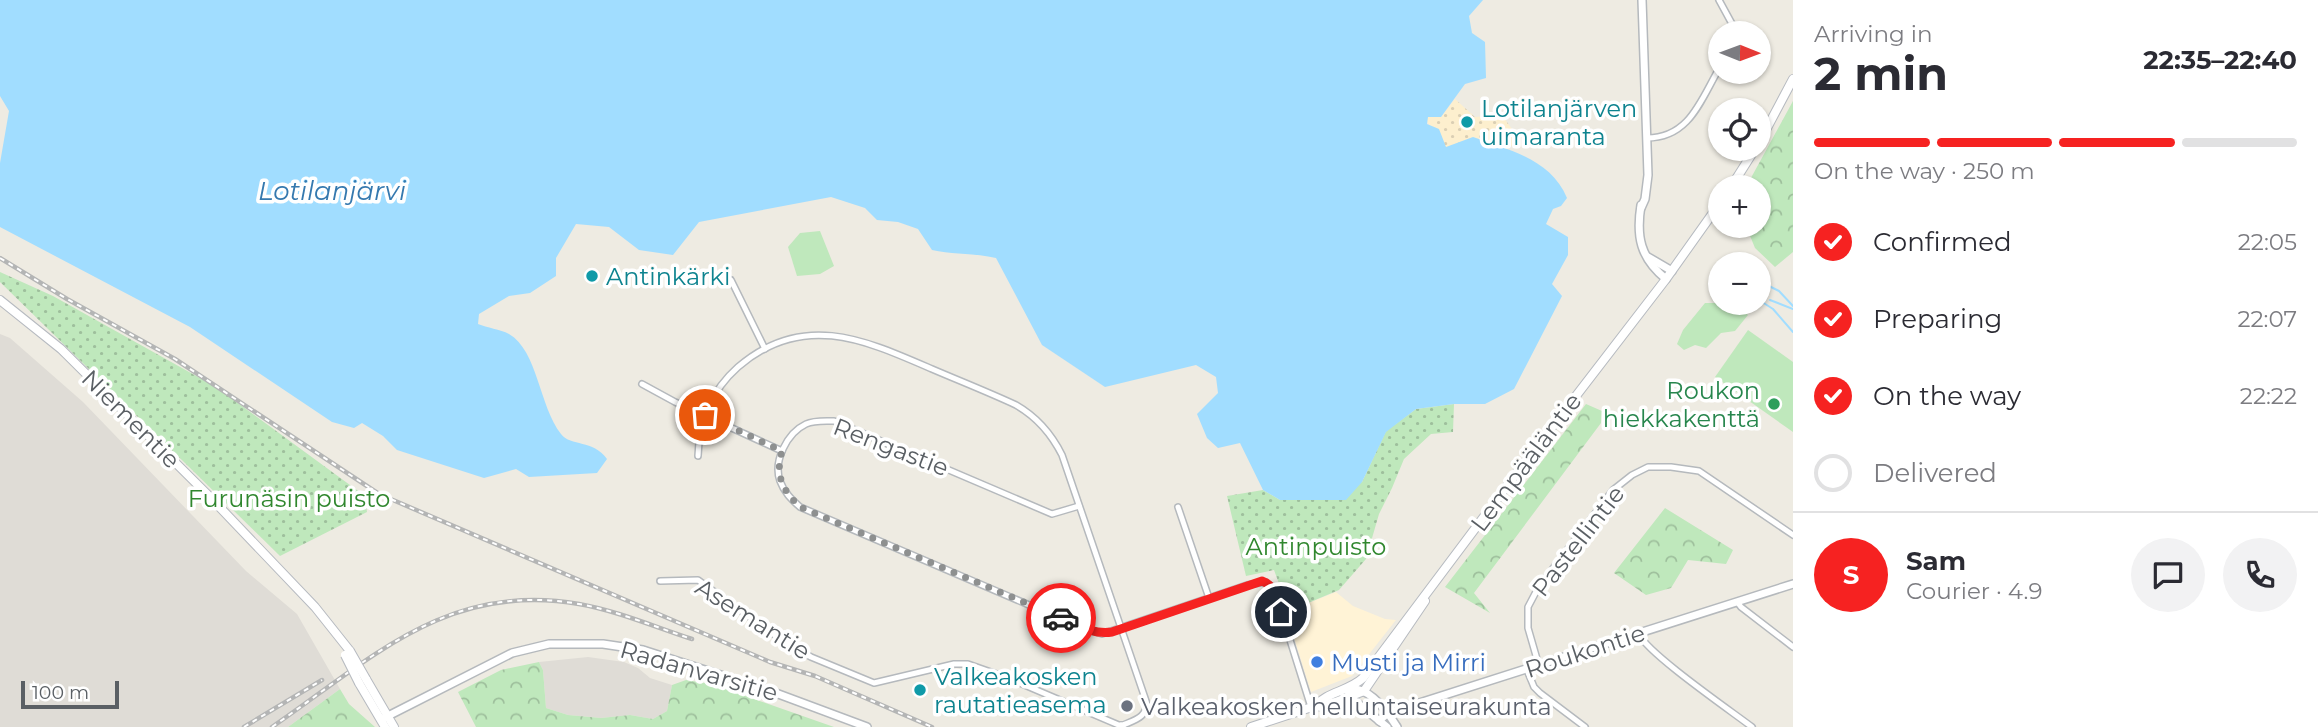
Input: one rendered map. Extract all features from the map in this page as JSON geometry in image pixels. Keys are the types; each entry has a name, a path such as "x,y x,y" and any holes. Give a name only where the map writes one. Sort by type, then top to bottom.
{"main road":[{"path":"1771,120 1793,79"},
{"name":"Lempääläntie","path":"1251,727 1313,706 1323,707 1349,693 1363,678 1708,220"},
{"name":"Niementie","path":"0,300 61,349 209,496 315,607 339,639 387,723"},
{"name":"Lempääläntie","path":"1349,693 1364,691 1420,610 1433,586"}],"street":[{"path":"1642,0 1647,138 1646,188 1641,198 1639,240 1650,265 1669,275"},
{"path":"1719,0 1731,21"},
{"path":"1647,138 1665,137 1681,129 1689,121 1710,84"},
{"path":"731,280 765,349"},
{"path":"698,456 705,415 714,394 726,378 748,359 765,349 801,337 852,337 877,345 1030,413 1053,438 1062,455 1147,706 1143,716 1121,727"},
{"path":"642,384 782,451 778,464 779,479 786,494 800,507 1102,634 1257,582 1271,585 1313,706"},
{"name":"Rengastie","path":"782,451 794,433 806,424 834,421 1052,514 1079,506"},
{"name":"Pastellintie","path":"1539,666 1528,628 1528,607 1538,588 1613,490 1632,475 1648,467 1699,471 1793,535"},
{"path":"1178,507 1209,598"},
{"name":"Asemantie","path":"660,581 698,580 792,646 811,657 874,682 954,664 968,664 1008,678 1121,727"},
{"name":"Roukontie","path":"1379,721 1388,713 1793,584"},
{"path":"1738,603 1793,647"},
{"path":"1639,634 1641,640 1671,665 1752,727"},
{"name":"Radanvarsitie","path":"387,723 413,704 512,653 549,644 603,644 643,650 773,692 867,727"},
{"path":"1527,670 1534,687 1540,693 1585,727"},
{"path":"1364,691 1388,713 1397,727"},
{"path":"1349,693 1387,727"}],"shaded area":[{"path":"0,334 10,338 83,402 246,571 297,614 340,689 288,727 0,727"},
{"path":"1336,592 1353,606 1385,619 1396,620 1352,676 1311,692 1286,612"},
{"path":"588,657 624,662 638,668 650,678 672,685 667,711 653,719 630,715 601,718 568,715 546,708 543,670 539,662"}],"green space":[{"path":"1793,101 1793,252 1775,267 1771,263 1771,252 1759,252 1751,238 1771,238 1771,175 1753,175 1760,161 1771,161 1771,141"},
{"path":"820,231 834,266 820,274 797,276 788,247 800,233"},
{"name":"Furunäsin puisto","path":"0,272 53,296 216,387 365,496 367,512 280,556 0,282"},
{"path":"1705,303 1708,303 1708,315 1748,315 1735,331 1721,333 1706,348 1695,345 1684,350 1677,344 1683,330"},
{"name":"Roukon hiekkakenttä","path":"1748,330 1793,362 1793,432 1715,377"},
{"name":"Antinpuisto","path":"1454,404 1453,432 1431,434 1404,459 1379,514 1366,559 1339,590 1289,611 1274,570 1246,576 1227,496 1263,490 1280,500 1362,482 1386,431 1416,409"},
{"path":"1586,404 1602,411 1601,423 1474,593 1490,613 1445,587"},
{"path":"1665,508 1733,550 1726,564 1688,560 1671,588 1646,595 1614,573"},
{"path":"539,662 543,670 546,708 568,715 601,718 630,715 653,719 667,711 672,685 686,680 711,684 834,727 476,727 458,692 501,670"},
{"path":"340,689 349,704 375,727 288,727"}],"sand":[{"name":"Lotilanjärven uimaranta","path":"1455,99 1475,117 1502,115 1519,139 1508,149 1473,137 1446,148 1426,120 1428,117 1441,117"}],"water":[{"name":"Lotilanjärvi","path":"0,0 1483,0 1469,16 1472,33 1485,42 1486,78 1465,84 1441,117 1428,117 1427,124 1439,129 1446,147 1473,137 1528,158 1551,174 1560,185 1567,198 1561,206 1553,209 1546,224 1568,237 1568,255 1552,284 1562,296 1514,389 1485,404 1454,404 1416,409 1386,432 1362,482 1346,500 1280,500 1263,490 1240,443 1218,448 1207,438 1197,414 1218,393 1216,377 1196,365 1105,387 1042,345 996,258 932,250 918,229 898,222 877,220 865,208 831,197 699,222 673,255 639,250 609,227 576,224 556,258 556,276 530,293 509,296 479,314 478,324 505,332 519,342 561,434 570,441 595,448 607,459 597,473 529,477 516,469 484,478 397,450 383,436 362,423 354,428 332,422 190,327 0,227 0,163 9,111 0,96"}],"waterway":[{"path":"1771,287 1779,291 1793,306"},
{"path":"1771,300 1793,309"},
{"path":"1771,308 1793,332"}],"railway":[{"path":"0,258 175,359 379,494 770,662 815,676 932,727"},
{"path":"272,727 378,652 414,631 450,615 490,604 532,600 579,604 622,615 692,639"},
{"path":"244,727 322,680"}],"way so far":[{"path":"705,415 782,451 778,464 779,479 786,494 800,507 1061,618"}],"place":[{"name":"Lotilanjärven uimaranta","path":"1467,122"},
{"name":"Antinkärki","path":"592,276"},
{"name":"Roukon hiekkakenttä","path":"1774,404"},
{"name":"Musti ja Mirri","path":"1317,662"},
{"name":"Valkeakosken rautatieasema","path":"920,690"},
{"name":"Valkeakosken helluntaiseurakunta","path":"1127,706"}],"route":[{"path":"1061,618 1102,634 1262,581 1274,589 1281,612"}]}
